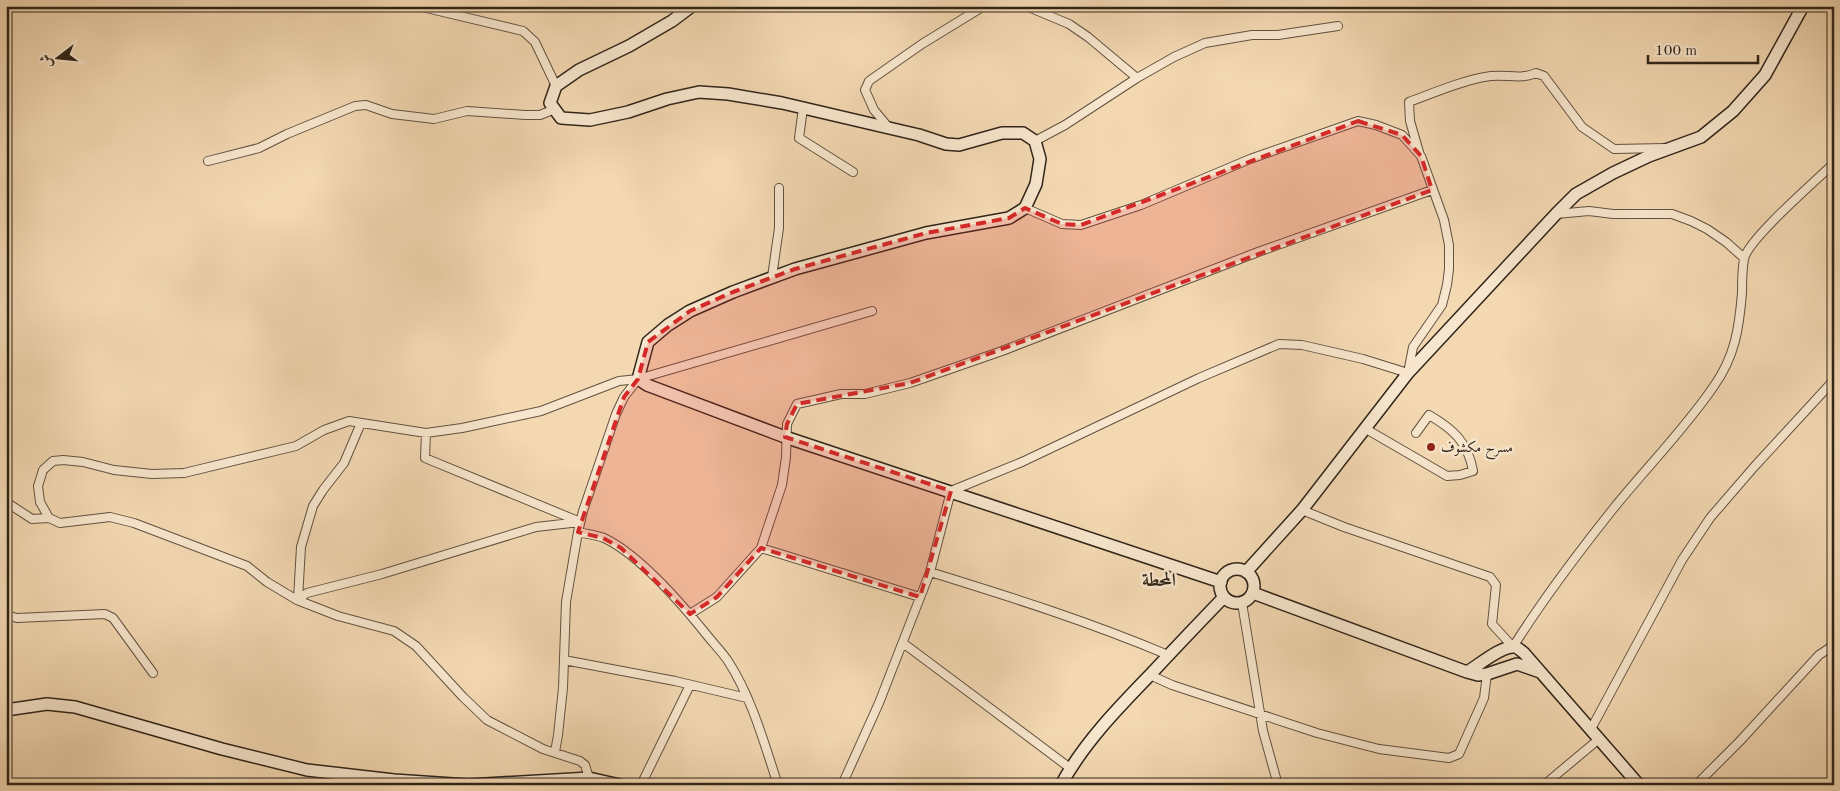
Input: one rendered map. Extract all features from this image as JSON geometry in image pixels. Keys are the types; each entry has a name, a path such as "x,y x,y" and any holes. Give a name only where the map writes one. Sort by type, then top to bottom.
{"street":[{"path":"418,6 523,31 535,42 556,86"},
{"path":"555,752 562,697 566,602 580,522 616,414 624,397 638,379 648,342 668,325 690,311 733,292 795,269 926,233 1009,218 1025,208 1036,184 1040,159 1035,141 1023,133 1002,133 959,145 946,144 919,135 803,108 728,94 699,92 668,99 628,112 590,120 561,118 550,103 556,86 579,70 638,41 672,21 692,6"},
{"path":"889,128 874,110 865,90 869,81 922,44 984,6"},
{"path":"1026,6 1075,28 1137,78"},
{"path":"1246,572 1302,510 1366,430 1408,373 1556,214 1576,194 1613,172 1669,148 1701,138 1733,111 1764,75 1803,6"},
{"path":"1035,141 1065,125 1137,78 1174,57 1205,43 1252,35 1278,35 1338,26"},
{"path":"1408,373 1413,347 1442,305 1449,269 1449,245 1444,220 1432,190 1410,121 1409,102 1446,88 1491,76 1526,77 1536,73 1544,76 1582,128 1614,149 1669,148"},
{"path":"208,161 259,148 355,106 366,106 392,114 434,119 467,111 525,115 540,114 555,109"},
{"path":"803,108 799,138 853,172"},
{"path":"1025,208 1062,224 1081,225 1141,205 1250,160 1358,121 1376,125 1402,135 1421,156"},
{"path":"1467,672 1502,649 1513,647 1568,567 1614,508 1674,438 1714,386 1731,358 1737,334 1744,258 1755,240 1834,163"},
{"path":"772,277 779,228 779,188"},
{"path":"690,614 717,597 761,548 782,485 786,457 787,424 797,404 841,394 865,394 910,383 1002,352 1258,252 1432,190"},
{"path":"1556,214 1589,210 1613,214 1672,214 1707,229 1744,258"},
{"path":"48,518 40,502 38,486 43,470 54,461 83,462 114,470 152,474 184,473 296,446 324,430 348,422 426,433 462,428 541,411 619,381 638,379 872,311"},
{"path":"951,492 1022,462 1199,378 1279,344 1302,345 1346,355 1408,373"},
{"path":"638,379 647,385 786,437 1221,582"},
{"path":"1591,729 1682,560 1710,518 1834,380"},
{"path":"1366,430 1447,476 1473,471 1471,459 1464,444 1449,426 1429,415 1416,433"},
{"path":"298,600 301,547 313,506 344,463 361,424"},
{"path":"426,433 425,458 580,522"},
{"path":"842,785 879,703 930,572 951,492"},
{"path":"6,502 32,519 48,518 60,523 110,517 134,523 247,566 267,582 298,600 338,616 394,631 416,646 462,697 487,720 543,749 580,761 585,765 589,778"},
{"path":"1302,510 1344,527 1490,577 1496,585 1492,624 1513,647 1524,653 1639,785"},
{"path":"298,600 307,593 382,574 536,527 580,522"},
{"path":"578,532 603,538 621,548 669,590 728,660 746,698 766,748 778,785"},
{"path":"761,548 920,597"},
{"path":"1234,569 1246,572 1254,581 1254,593 1249,600 1242,603 1229,602 1221,593 1221,582 1224,576 1234,569"},
{"path":"930,572 1044,607 1113,632 1168,655"},
{"path":"1254,593 1467,672 1478,675 1487,674 1517,664 1528,666 1540,672"},
{"path":"1061,785 1070,768 1100,729 1224,598"},
{"path":"1242,603 1263,731 1278,785"},
{"path":"6,615 17,618 105,614 113,618 152,673"},
{"path":"903,643 1070,768"},
{"path":"1696,785 1746,735 1819,655 1834,645"},
{"path":"564,660 746,698"},
{"path":"1150,674 1172,685 1317,733 1379,749 1448,758 1459,754 1484,698 1487,674"},
{"path":"642,785 690,685"},
{"path":"6,710 47,704 75,707 222,749 307,770 394,780 468,785 556,782 589,778 620,785"},
{"path":"1544,785 1599,739"}],"highlighted area":[{"path":"1358,121 1402,135 1421,156 1432,190 910,383 797,404 787,424 785,437 951,491 920,597 761,548 717,597 690,614 621,548 603,538 578,532 624,397 638,379 648,342 690,311 733,292 795,269 926,233 1009,218 1025,208 1062,224 1081,225"}],"place":[{"name":"مسرح مكشوف","path":"1431,447"}],"district":[{"name":"المحطة","path":"1159,579"}]}
